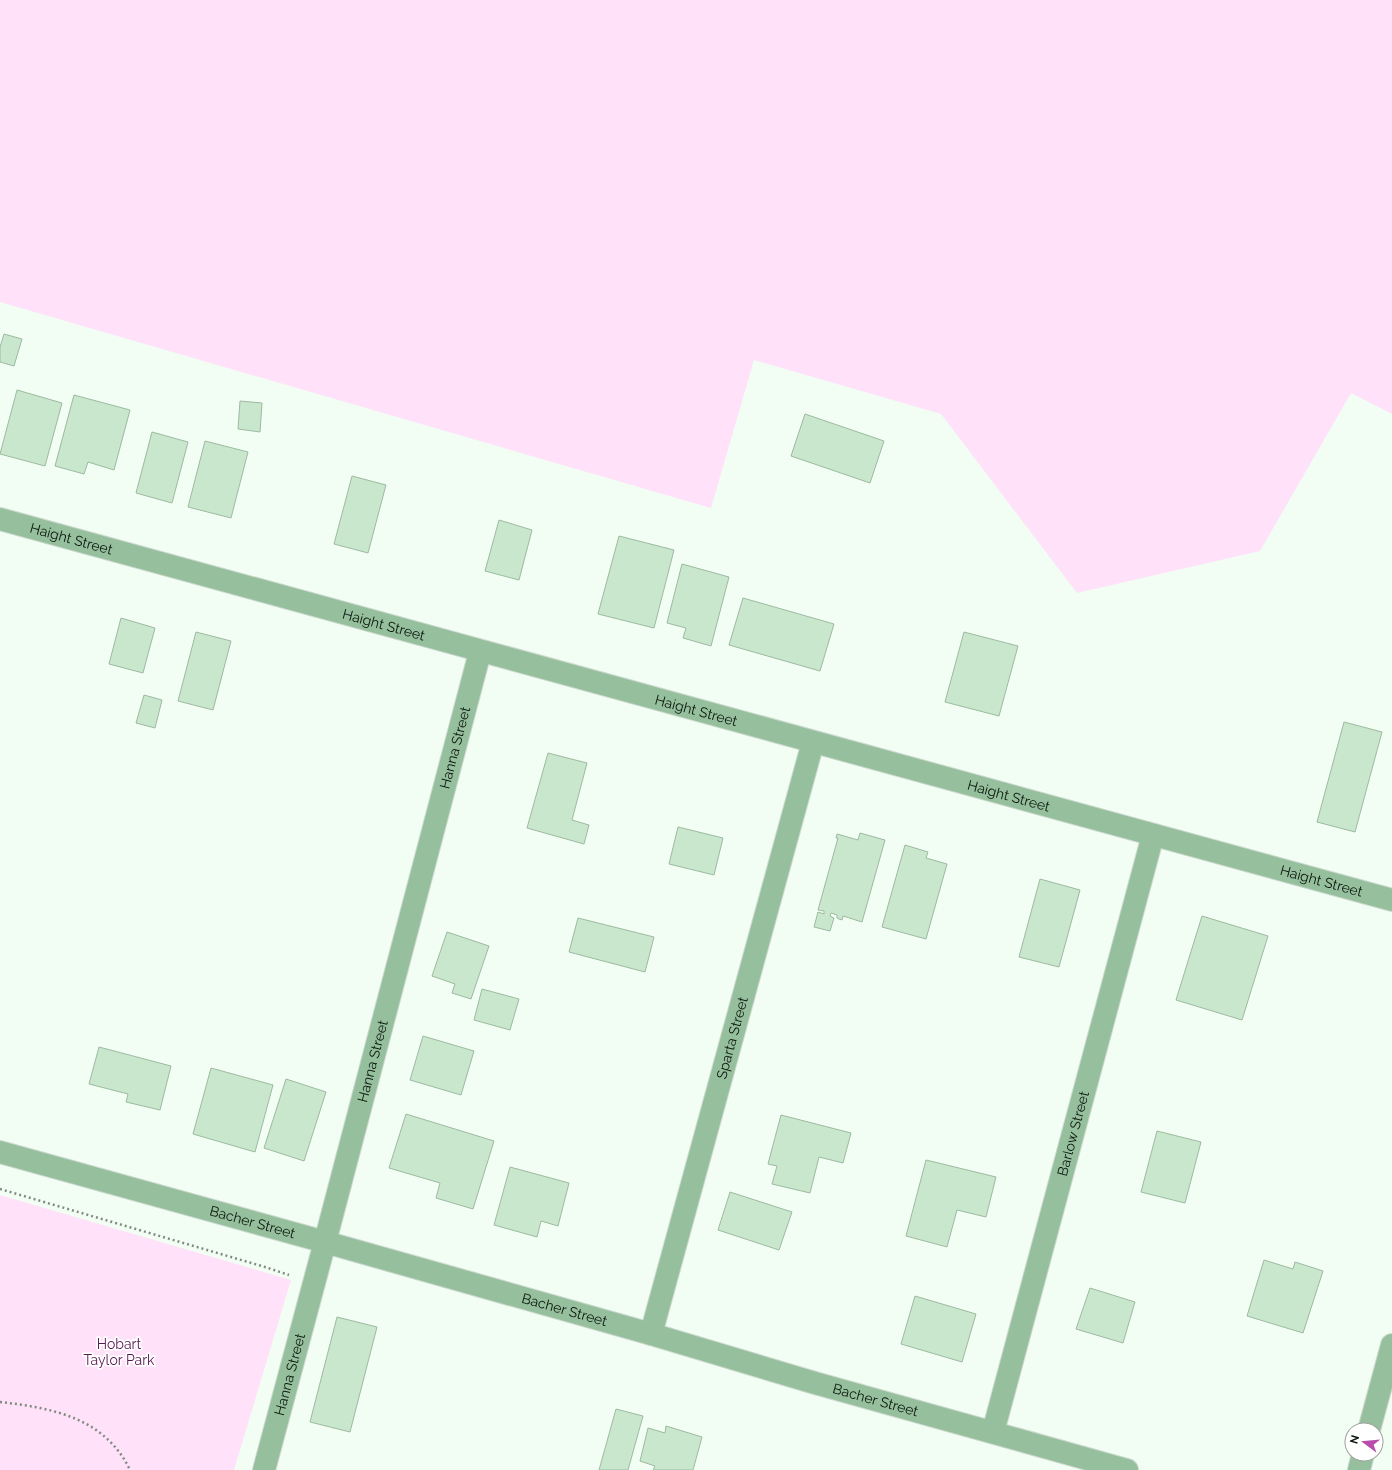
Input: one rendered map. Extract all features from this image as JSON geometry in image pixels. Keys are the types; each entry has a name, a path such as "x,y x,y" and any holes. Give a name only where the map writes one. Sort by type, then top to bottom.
{"street":[{"name":"Haight Street","path":"0,520 1392,900"},
{"name":"Hanna Street","path":"264,1470 326,1242 480,652"},
{"name":"Sparta Street","path":"651,1334 813,742"},
{"name":"Barlow Street","path":"993,1432 1153,835"},
{"name":"Bacher Street","path":"0,1152 326,1242 651,1334 814,1383 1127,1470"},
{"path":"1371,1422 1392,1345"}],"path":[{"path":"0,1190 265,1267 294,1277"},
{"path":"0,1402 64,1414 91,1426 108,1438 126,1461 130,1470"}],"green space":[{"path":"0,0 1392,0 1392,414 1351,393 1260,551 1077,593 941,414 754,360 711,508 0,302"},
{"name":"Hobart Taylor Park","path":"0,1195 291,1280 234,1470 0,1470"}],"building":[{"path":"4,334 22,339 14,366 0,362 0,347"},
{"path":"17,390 62,403 45,466 0,454"},
{"path":"74,395 130,410 114,470 88,462 84,474 55,466"},
{"path":"240,401 262,403 260,432 238,429"},
{"path":"805,414 884,441 870,483 791,456"},
{"path":"152,432 188,442 172,503 136,493"},
{"path":"205,441 248,452 231,518 188,507"},
{"path":"352,476 386,485 368,553 334,544"},
{"path":"499,520 532,530 519,580 485,571"},
{"path":"619,536 674,550 654,628 598,614"},
{"path":"682,564 729,577 711,646 683,638 686,628 667,623"},
{"path":"743,598 834,624 820,671 729,645"},
{"path":"121,618 155,628 143,673 109,664"},
{"path":"196,632 231,641 213,710 178,701"},
{"path":"964,632 1018,646 999,716 945,702"},
{"path":"144,695 162,700 155,728 136,723"},
{"path":"1344,722 1382,732 1355,832 1317,822"},
{"path":"548,753 587,763 572,820 589,825 584,844 527,828"},
{"path":"678,827 723,838 714,875 669,864"},
{"path":"860,833 885,840 862,922 843,916 842,920 837,918 837,915 831,913 830,916 834,918 830,931 814,927 818,912 824,914 824,911 818,910 838,838 836,838 837,834 858,840"},
{"path":"905,845 928,852 926,858 947,864 926,939 882,927"},
{"path":"1040,879 1080,890 1059,967 1019,957"},
{"path":"1202,916 1268,936 1242,1020 1176,1000"},
{"path":"578,918 654,937 645,972 569,952"},
{"path":"447,932 489,946 471,999 452,993 455,984 432,976"},
{"path":"482,989 519,999 510,1030 474,1020"},
{"path":"423,1036 474,1051 461,1095 410,1080"},
{"path":"99,1047 171,1066 160,1110 126,1102 128,1094 89,1084"},
{"path":"211,1068 273,1085 255,1152 193,1134"},
{"path":"286,1079 326,1092 304,1161 264,1148"},
{"path":"406,1114 494,1141 473,1209 436,1198 440,1183 389,1168"},
{"path":"781,1115 851,1133 843,1163 819,1157 810,1193 772,1184 777,1166 768,1164"},
{"path":"1157,1131 1201,1142 1185,1203 1141,1192"},
{"path":"926,1160 996,1177 986,1217 957,1210 947,1247 906,1236"},
{"path":"510,1167 569,1183 558,1226 541,1221 537,1237 494,1225"},
{"path":"730,1192 792,1212 779,1250 718,1230"},
{"path":"1264,1260 1293,1269 1295,1262 1323,1271 1303,1333 1247,1316"},
{"path":"1090,1288 1135,1302 1123,1343 1076,1329"},
{"path":"915,1296 976,1314 962,1362 901,1344"},
{"path":"337,1317 377,1327 350,1432 310,1422"},
{"path":"616,1409 643,1416 628,1470 599,1470"},
{"path":"666,1426 702,1437 693,1470 653,1470 655,1466 640,1461 648,1428 665,1433"}]}
